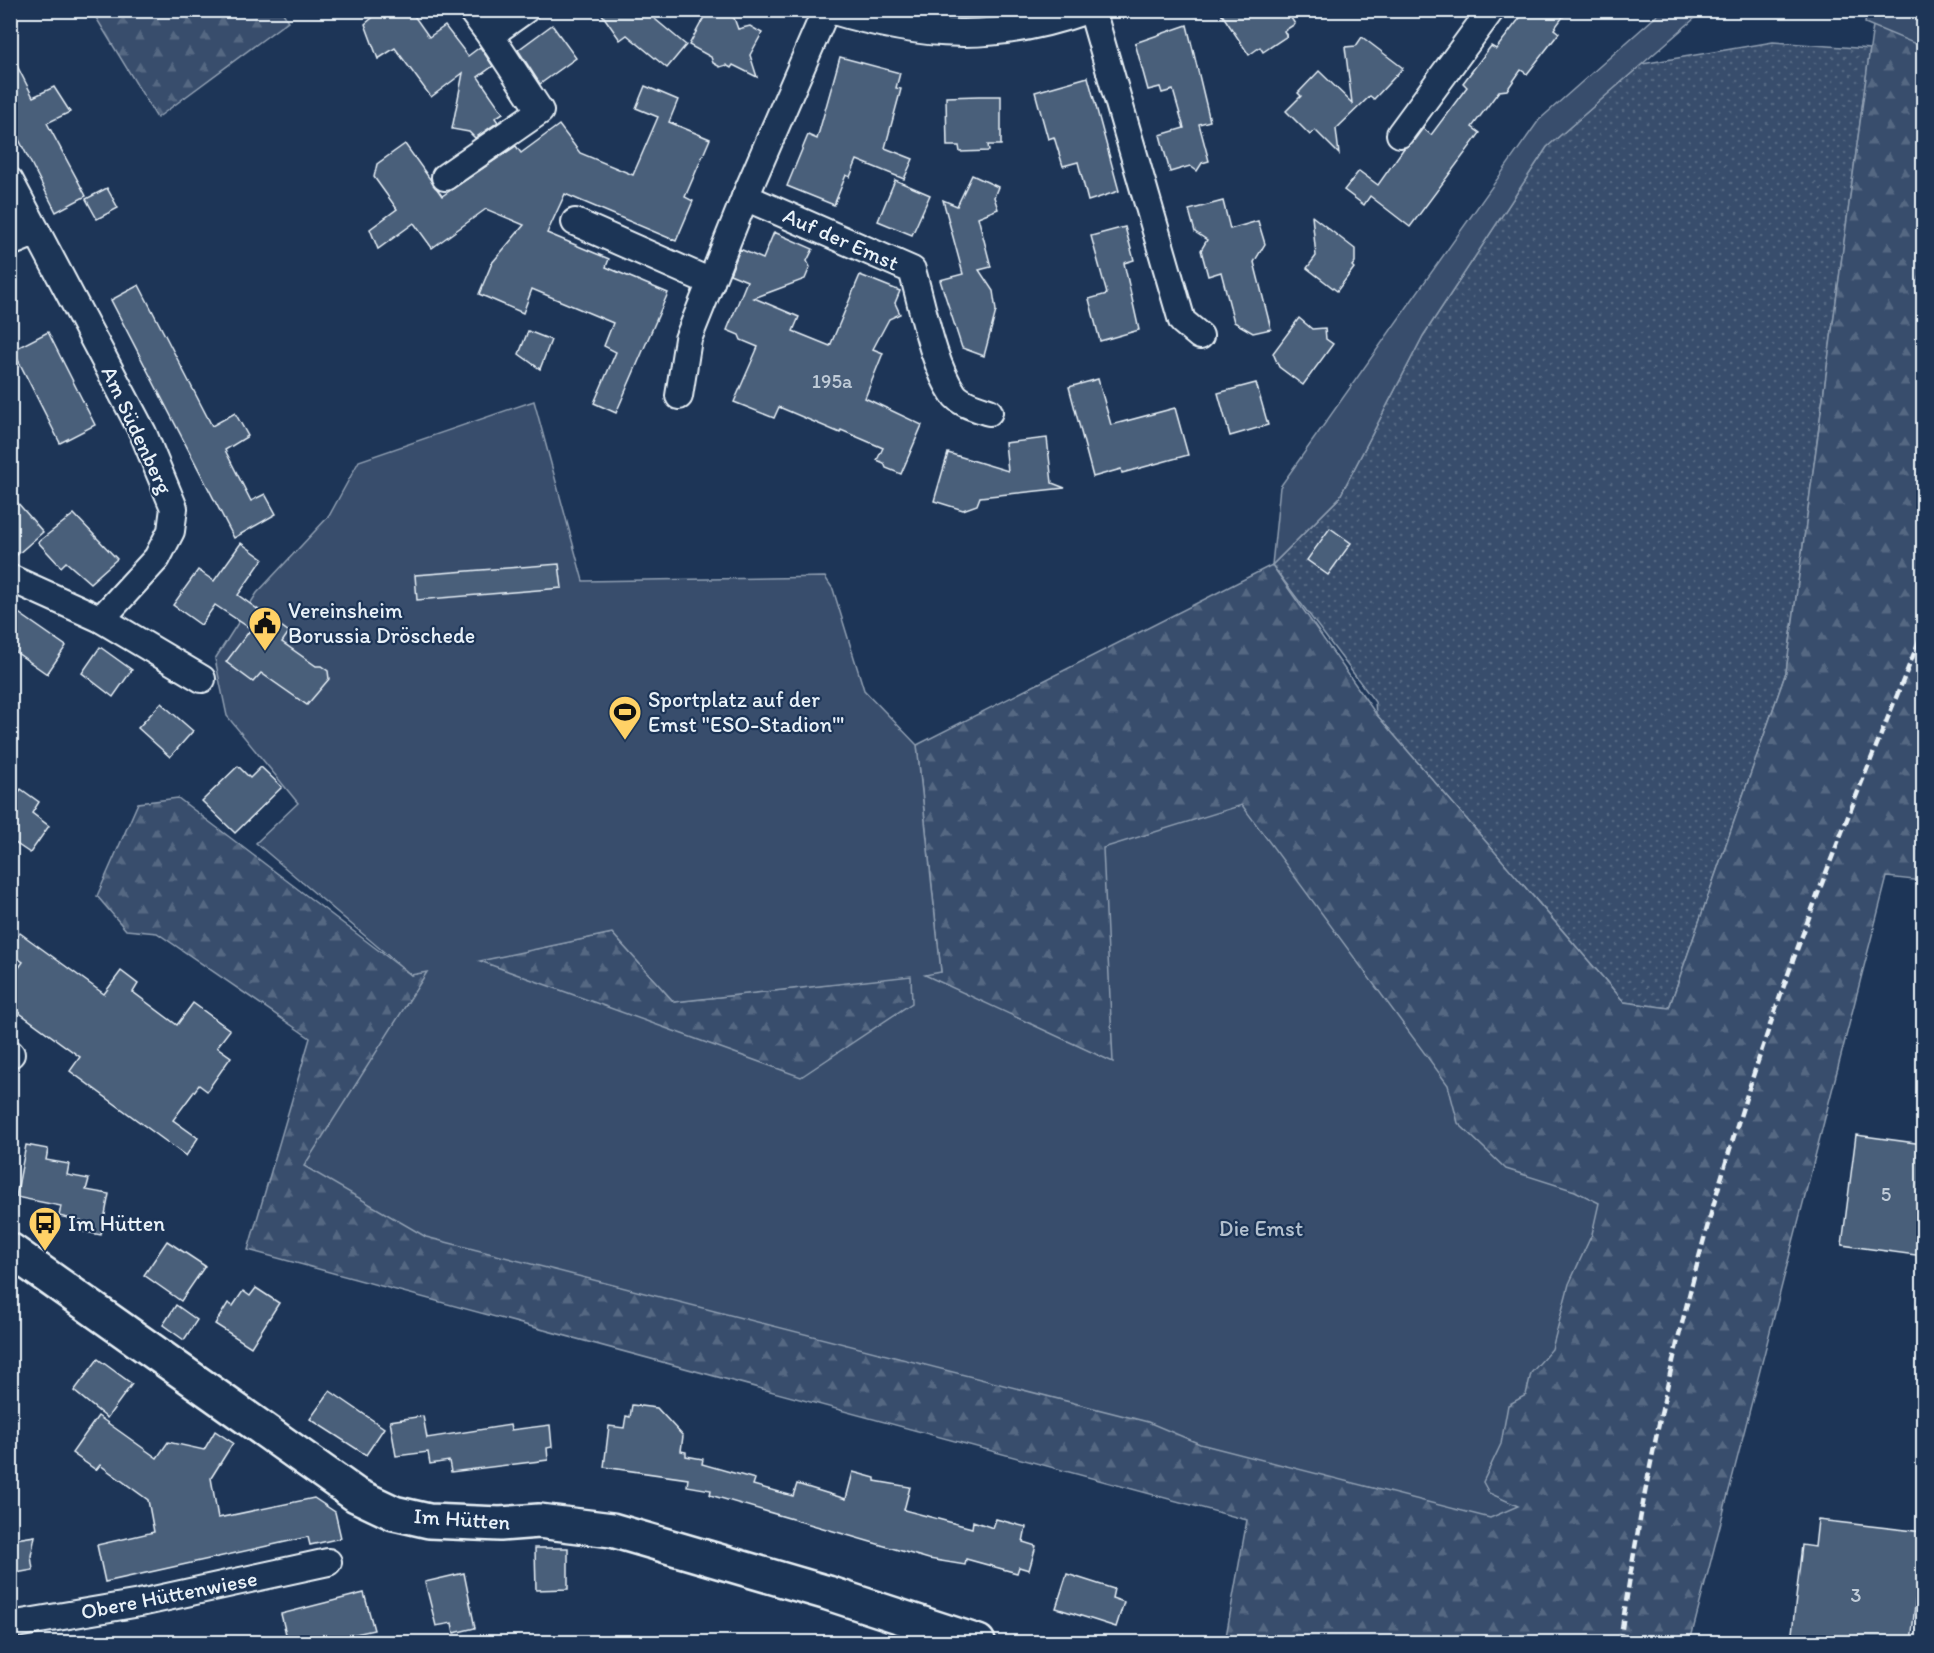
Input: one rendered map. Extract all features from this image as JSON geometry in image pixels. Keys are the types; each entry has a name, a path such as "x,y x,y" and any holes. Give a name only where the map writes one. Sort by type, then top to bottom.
{"street":[{"path":"445,177 540,111 471,10"},
{"path":"490,35 525,10"},
{"path":"679,396 688,339 745,197 828,10 898,28 964,34 1047,24 1087,10"},
{"path":"1092,10 1182,321 1200,336"},
{"path":"1400,134 1491,10"},
{"name":"Am Südenberg","path":"10,181 143,433 174,508 171,531 157,558 101,619"},
{"name":"Auf der Emst","path":"745,197 912,270 938,359 953,394 966,403 989,412"},
{"path":"575,222 711,282"},
{"path":"10,243 37,232"},
{"path":"10,578 101,619 202,679"},
{"name":"Im Hütten","path":"10,1250 356,1494 394,1513 429,1521 500,1524 539,1521 612,1530 828,1593 978,1642"},
{"name":"Obere Hüttenwiese","path":"10,1625 140,1603 328,1562"}],"green space":[{"path":"92,11 282,11 288,21 157,118"},
{"path":"1662,11 1703,11 1547,147 1423,336 1339,498 1272,565 1280,487 1539,120"},
{"path":"1867,11 1923,11 1923,47 1865,23"},
{"path":"1875,11 1923,11 1923,881 1887,877 1690,1642 1225,1642 1247,1520 248,1250 310,1038 157,933 126,930 97,896 138,803 178,798 411,975 612,933 674,1002 941,972 917,745 1272,565 1376,714 1624,1002 1669,1008 1786,672"},
{"path":"1773,42 1870,49 1786,672 1669,1008 1624,1002 1376,714 1375,702 1272,565 1339,498 1423,336 1547,147 1642,64"},
{"name":"Die Emst","path":"534,401 583,581 825,577 833,589 864,690 917,745 941,972 925,975 1113,1062 1103,848 1242,805 1448,1085 1458,1123 1506,1169 1575,1191 1599,1203 1592,1234 1569,1284 1552,1349 1531,1373 1526,1395 1508,1405 1501,1444 1483,1482 1489,1493 1518,1506 1490,1518 1200,1444 1148,1422 426,1237 304,1166 427,972 411,975 256,843 298,803 227,716 215,659 257,593 329,516 359,461","holes":["612,933 674,1002 911,976 912,1003 801,1077 480,961"]}],"building":[{"path":"385,10 410,10 429,37 445,26 468,56 480,47 493,66 478,77 503,113 495,118 498,122 475,138 469,132 452,129 463,73 431,97 395,48 378,59 365,24"},
{"path":"599,10 644,10 686,45 667,68 627,35 620,40"},
{"path":"708,10 720,10 734,18 738,29 750,26 762,33 750,55 757,77 733,65 731,68 726,65 720,67 713,63 711,57 689,45"},
{"path":"1219,10 1286,10 1295,24 1284,31 1287,36 1263,52 1260,47 1249,55"},
{"path":"1526,10 1568,10 1554,29 1559,33 1527,74 1521,70 1507,90 1499,91 1472,127 1480,133 1410,227 1370,196 1364,205 1344,190 1359,171 1378,185 1404,148 1412,143 1423,128 1431,135 1467,87 1463,83 1491,46 1496,49"},
{"path":"552,25 576,58 540,84 518,50"},
{"path":"1187,25 1210,121 1199,124 1209,161 1202,163 1197,171 1190,166 1170,172 1160,135 1184,128 1173,90 1162,93 1160,87 1148,90 1135,43"},
{"path":"1362,37 1403,68 1374,99 1370,96 1336,129 1339,154 1315,130 1310,135 1286,111 1301,96 1298,93 1319,71 1352,103 1345,47 1356,46"},
{"path":"10,52 33,97 54,87 70,112 47,123 86,196 56,212 10,122"},
{"path":"840,57 900,73 896,88 901,89 885,148 913,159 904,179 857,160 850,177 846,175 834,205 787,186 808,135 817,139"},
{"path":"1088,77 1119,191 1088,201 1078,162 1063,166 1054,137 1048,139 1035,92"},
{"path":"645,86 678,100 669,122 710,139 685,197 693,201 676,241 565,194 547,233 609,259 606,267 668,293 616,413 594,403 616,352 604,346 613,323 532,289 523,313 479,294 492,263 524,225 486,209 432,248 414,223 378,249 370,229 397,209 374,177 377,164 405,144 442,196 516,146 521,153 559,125 580,153 633,175 658,117 636,108"},
{"path":"1001,96 1001,145 988,145 989,151 960,152 959,146 947,146 946,97"},
{"path":"972,175 998,187 994,197 998,209 978,217 991,267 979,270 993,291 996,311 984,356 962,348 940,280 963,274 943,200 957,206"},
{"path":"895,180 930,195 912,235 878,221"},
{"path":"107,188 118,208 97,219 86,199"},
{"path":"1223,201 1230,229 1258,221 1265,244 1254,262 1271,329 1253,333 1234,322 1221,272 1208,276 1201,250 1207,240 1195,232 1189,210"},
{"path":"1312,216 1355,249 1355,262 1352,266 1354,268 1337,291 1307,268 1316,256"},
{"path":"1125,227 1134,260 1124,263 1139,330 1100,341 1089,299 1107,294 1091,236"},
{"path":"774,232 813,249 807,261 810,267 805,279 754,298 799,317 793,331 830,346 860,275 900,291 895,303 900,314 889,319 873,349 883,353 865,398 922,425 901,474 886,468 884,463 877,460 883,448 841,430 840,433 779,407 774,418 734,402 758,347 741,340 739,335 727,330 747,281 730,274 740,249 763,259"},
{"path":"139,285 212,426 235,413 248,436 225,450 251,501 265,494 276,514 234,538 111,300"},
{"path":"1299,318 1312,329 1325,328 1326,339 1333,344 1303,385 1279,367 1273,353"},
{"path":"528,331 551,340 540,369 519,354"},
{"path":"48,332 95,425 60,443 13,350"},
{"path":"1098,379 1111,425 1175,408 1188,455 1122,473 1121,469 1093,477 1069,387"},
{"path":"1256,383 1268,425 1230,436 1218,393"},
{"path":"1047,438 1052,483 1065,488 980,497 977,505 963,510 934,501 948,453 1008,471 1005,443"},
{"path":"10,494 43,532 10,561"},
{"path":"74,514 117,559 90,583 66,562 61,567 38,542"},
{"path":"1330,528 1351,543 1328,575 1307,560"},
{"path":"241,543 263,559 238,595 289,632 282,642 316,666 321,666 328,671 329,679 307,705 261,673 253,682 226,662 251,629 215,605 201,625 173,605 198,570 214,581"},
{"path":"559,564 562,588 417,600 415,575"},
{"path":"10,607 66,646 47,674 10,648"},
{"path":"100,647 132,670 113,697 82,673"},
{"path":"161,703 193,731 170,757 138,728"},
{"path":"238,766 250,778 261,767 282,787 235,833 202,801"},
{"path":"21,789 39,802 32,813 49,826 30,853 12,841 10,843 10,796 14,799"},
{"path":"20,933 104,994 121,971 138,984 133,992 177,1025 193,1003 230,1030 217,1047 231,1057 207,1091 199,1085 173,1120 198,1138 186,1156 70,1071 80,1057 10,1006 10,980 23,962 10,953 10,945"},
{"path":"1856,1135 1923,1144 1923,1256 1842,1245"},
{"path":"26,1145 48,1149 46,1160 69,1164 67,1175 89,1179 86,1190 109,1194 101,1235 79,1231 81,1221 59,1216 61,1206 16,1197"},
{"path":"167,1241 205,1266 181,1301 144,1275"},
{"path":"256,1288 279,1303 251,1347 215,1324 228,1303 233,1306 243,1291 250,1296"},
{"path":"176,1305 197,1320 184,1340 163,1325"},
{"path":"98,1359 132,1384 107,1418 74,1391"},
{"path":"330,1391 384,1428 366,1455 310,1419"},
{"path":"632,1405 657,1408 683,1436 681,1451 686,1452 686,1456 703,1459 702,1464 755,1479 753,1485 793,1496 797,1484 846,1499 853,1472 875,1478 875,1481 910,1487 904,1510 972,1528 973,1521 993,1528 996,1519 1026,1527 1023,1542 1036,1546 1029,1570 1019,1567 1017,1573 966,1559 965,1565 929,1559 710,1495 711,1490 687,1486 688,1479 604,1467 609,1426 624,1428 626,1416 630,1417"},
{"path":"98,1416 157,1458 168,1442 204,1450 215,1431 233,1443 211,1478 218,1518 314,1498 335,1512 341,1538 310,1545 308,1537 105,1582 97,1545 154,1532 148,1500 100,1465 96,1470 72,1453"},
{"path":"423,1416 427,1438 510,1425 511,1430 550,1425 552,1447 547,1448 548,1460 451,1472 449,1461 430,1464 428,1452 396,1456 390,1421"},
{"path":"1818,1520 1923,1532 1911,1642 1791,1642 1802,1545 1815,1547"},
{"path":"35,1536 31,1556 33,1570 10,1574 10,1540"},
{"path":"535,1548 568,1548 568,1589 536,1590"},
{"path":"464,1573 475,1628 454,1633 452,1623 436,1626 425,1582"},
{"path":"1067,1574 1114,1589 1112,1598 1124,1602 1116,1627 1056,1608"},
{"path":"364,1593 374,1630 319,1642 288,1642 281,1614"}],"railway":[{"path":"1620,1642 1644,1496 1675,1352 1734,1137 1775,1011 1815,901 1924,629"}],"place":[{"name":"Vereinsheim Borussia Dröschede","path":"265,652"},
{"name":"Sportplatz auf der Emst \"ESO-Stadion'\"","path":"625,741"},
{"name":"Im Hütten","path":"45,1252"}]}
